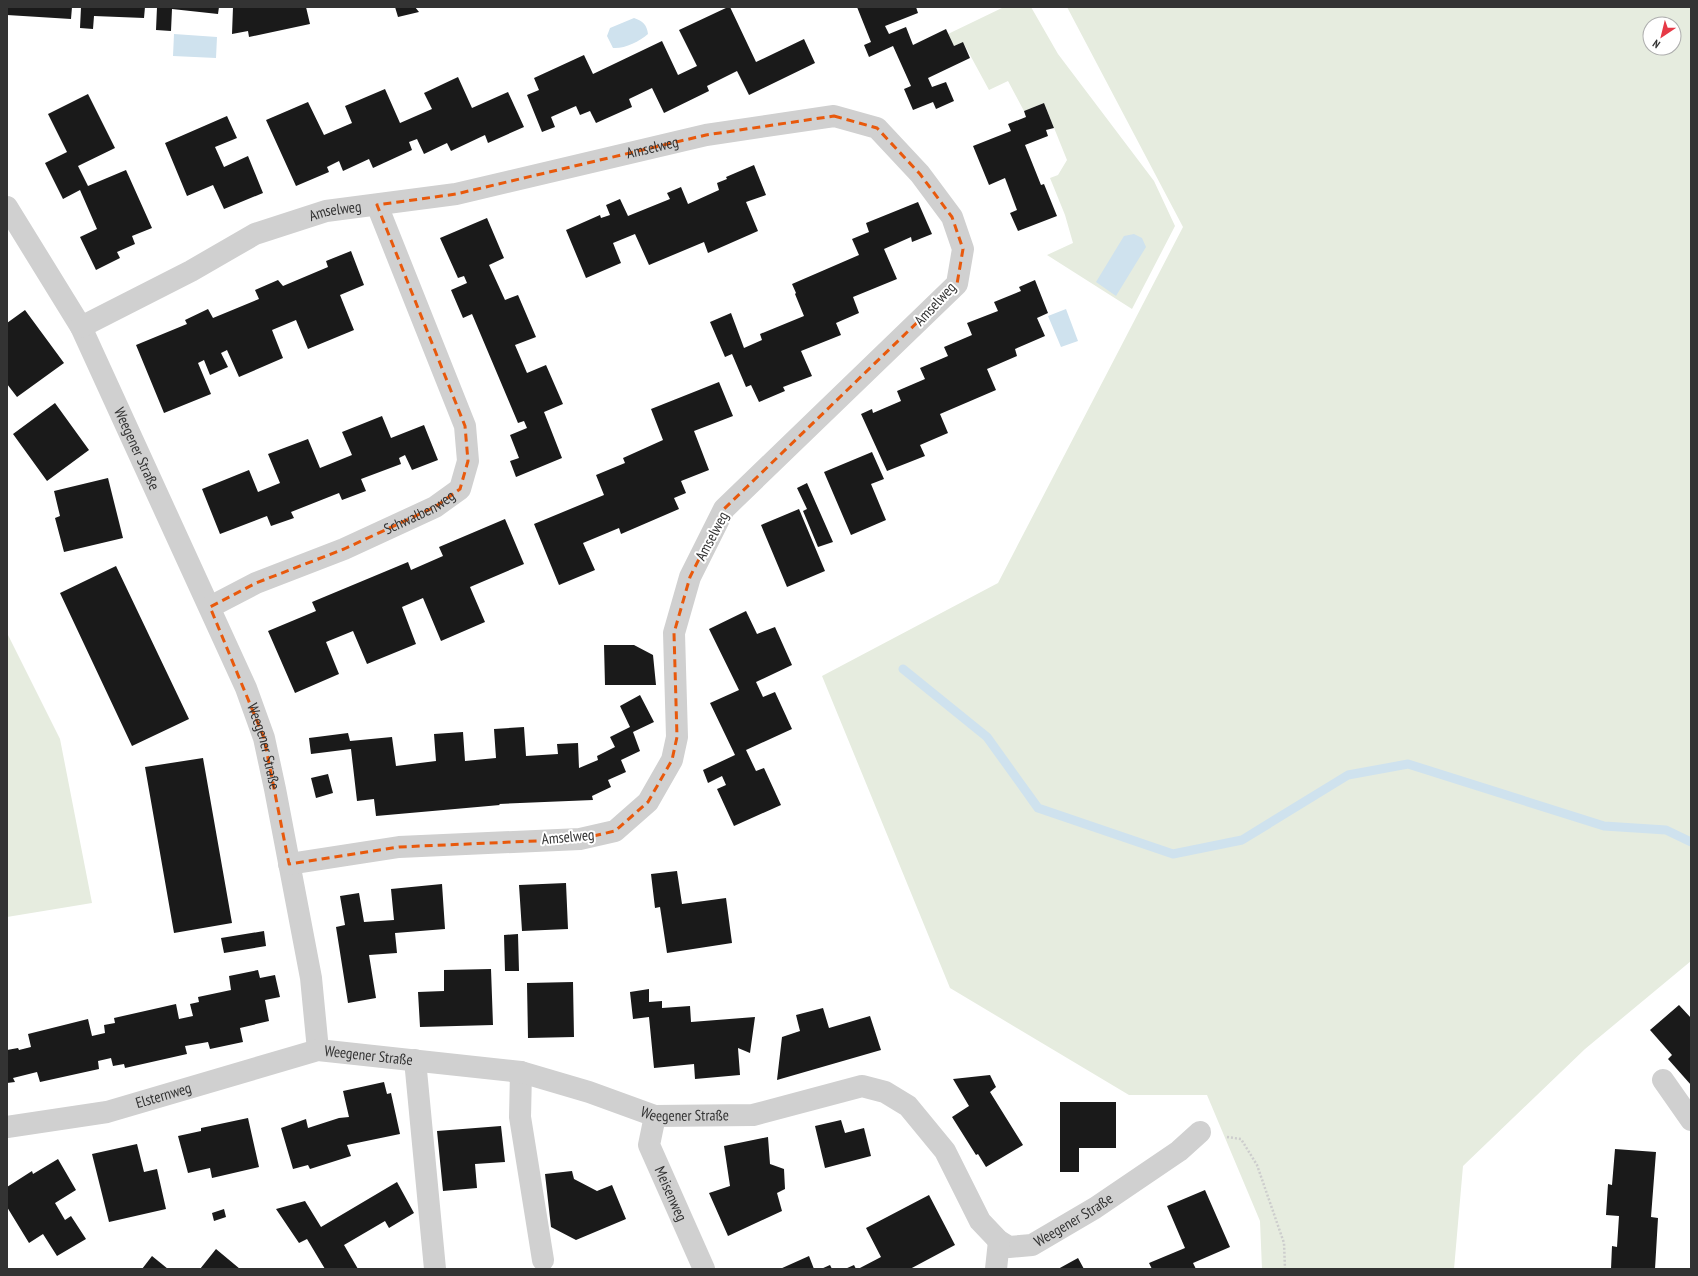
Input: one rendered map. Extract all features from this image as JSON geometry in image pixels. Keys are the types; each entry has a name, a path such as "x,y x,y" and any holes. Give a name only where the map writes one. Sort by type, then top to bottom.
{"street":[{"name":"Amselweg","path":"81,327 191,271 255,234 326,211 456,194 706,135 834,116 877,128 920,174 952,217 963,249 958,284 724,509 690,577 674,633 677,737 672,760 648,802 614,831 580,839 399,847 289,864"},
{"name":"Schwalbenweg","path":"210,607 256,583 344,549 428,510 460,489 468,461 465,426 377,205"},
{"name":"Weegener Straße","path":"7,207 81,327 246,688 264,738 312,978 318,1050 521,1072 589,1092 655,1116 753,1116 862,1086 885,1092 908,1106 945,1151 980,1221 999,1241 1009,1247 1032,1245 1095,1208 1179,1151 1200,1132"},
{"name":"Elsternweg","path":"7,1127 107,1112 318,1050"},
{"path":"415,1060 435,1269"},
{"path":"521,1072 520,1117 543,1260"},
{"path":"1663,1080 1691,1120"},
{"name":"Meisenweg","path":"655,1116 649,1145 704,1269"},
{"path":"996,1269 999,1241"}],"path":[{"path":"1200,1132 1241,1139 1257,1165 1284,1242 1285,1269"}],"highlighted area":[{"path":"834,116 877,128 920,174 952,217 963,249 957,284 724,509 690,577 674,633 677,737 672,760 648,802 615,831 580,839 399,847 289,864 264,738 210,607 256,583 344,549 435,507 460,489 468,461 465,426 377,205 456,194 706,135"}],"shaded area":[{"path":"1004,7 1031,7 1058,54 1154,181 1175,226 1132,309 1047,255 1073,243 1065,215 1050,178 1058,175 1067,160 1044,103 1024,111 1008,81 989,90 963,42 954,46 948,34"},
{"path":"1067,7 1691,7 1691,961 1585,1049 1463,1166 1454,1269 1262,1269 1260,1221 1207,1095 1129,1095 950,988 822,676 998,583 1183,227"},
{"path":"7,633 60,739 92,903 7,917"}],"water":[{"path":"634,18 640,20 644,24 647,28 648,34 631,44 613,48 607,36 610,28"},
{"path":"174,34 217,37 216,58 173,56"},
{"path":"1134,234 1142,238 1146,247 1116,296 1096,282 1124,236"},
{"path":"1066,309 1078,341 1061,347 1048,316"}],"building":[{"path":"8,7 72,7 71,19 7,15"},
{"path":"81,7 145,7 144,18 94,16 93,29 80,28"},
{"path":"157,7 219,7 218,14 172,9 171,31 156,30"},
{"path":"233,7 306,7 310,24 249,37 248,31 232,34"},
{"path":"395,7 415,7 419,12 398,17"},
{"path":"730,7 756,62 804,39 815,63 749,95 737,71 707,86 709,91 664,113 652,88 629,99 632,107 596,123 590,111 580,115 576,106 551,117 555,127 542,132 527,95 539,90 534,78 584,55 593,74 662,41 678,75 697,66 679,30"},
{"path":"857,7 916,7 918,13 885,26 889,34 906,27 913,45 946,29 954,46 963,42 970,58 928,78 932,87 946,82 954,101 936,109 933,102 913,110 904,89 911,86 893,46 869,57 864,45 871,42"},
{"path":"458,77 472,108 508,92 524,127 488,143 485,135 451,151 447,143 424,154 417,139 409,142 412,150 373,168 369,159 343,171 339,161 327,167 329,172 296,186 266,120 308,102 324,135 352,123 345,106 385,89 400,123 432,109 424,93"},
{"path":"88,94 115,148 78,166 88,186 126,170 152,228 132,236 135,244 117,252 120,258 96,270 80,237 97,229 80,190 63,199 45,163 67,152 48,114"},
{"path":"1044,103 1054,128 1046,130 1048,136 1025,145 1041,185 1044,184 1057,216 1018,231 1010,213 1017,210 1005,178 989,185 973,146 1011,131 1008,124 1026,117 1024,111"},
{"path":"227,116 237,138 215,147 224,167 248,156 263,193 224,209 213,185 187,196 165,143"},
{"path":"754,165 766,195 746,202 758,231 708,253 704,242 649,265 635,234 613,243 621,263 586,278 566,230 600,215 601,218 610,215 606,205 620,199 628,216 670,199 667,193 681,187 688,204 719,190 717,183 727,179 726,177"},
{"path":"918,202 932,234 912,242 911,237 884,249 897,279 853,297 859,313 836,323 841,335 801,351 812,376 783,387 785,391 759,402 751,385 746,387 732,354 725,357 710,322 731,313 744,348 762,340 760,334 804,316 792,284 859,255 852,239 869,232 866,223"},
{"path":"487,218 504,258 489,265 505,300 518,295 536,337 515,345 527,373 546,365 563,404 544,412 562,458 516,477 510,461 519,458 510,435 527,428 524,421 518,423 472,314 463,318 451,290 467,283 464,276 458,278 440,238"},
{"path":"351,251 364,285 340,295 354,330 308,349 296,320 272,330 283,358 239,377 227,350 221,353 228,367 210,375 204,360 198,363 211,394 164,413 136,345 187,324 185,320 208,309 213,318 259,299 255,290 278,280 283,286 328,267 326,261"},
{"path":"1035,280 1048,313 1037,318 1045,336 1015,349 1017,356 987,369 996,390 940,414 948,433 920,445 925,456 887,471 861,414 872,409 873,413 901,401 897,391 925,379 920,368 948,356 944,347 972,335 967,323 998,311 994,302 1021,291 1019,287"},
{"path":"25,310 64,363 17,397 7,384 7,323"},
{"path":"719,382 733,416 694,431 709,470 681,481 686,493 674,498 679,509 621,534 619,528 583,543 595,570 559,585 534,524 604,495 596,475 625,463 623,458 663,440 651,409"},
{"path":"55,403 89,450 47,481 13,434"},
{"path":"382,416 391,438 424,425 438,460 412,470 405,455 399,458 401,464 361,479 366,491 342,500 339,493 291,512 294,518 271,526 267,516 220,534 202,489 249,470 258,492 280,483 268,454 308,439 320,468 352,455 342,432"},
{"path":"872,452 884,479 871,484 886,520 851,535 824,472"},
{"path":"108,478 123,538 64,552 55,518 60,516 54,491"},
{"path":"807,483 833,542 818,547 803,511 807,509 797,488"},
{"path":"799,509 825,571 787,587 761,525"},
{"path":"505,519 524,564 470,587 485,622 441,641 423,598 402,607 416,644 367,664 353,631 326,642 339,674 295,693 268,631 316,611 312,602 408,562 411,570 443,556 439,547"},
{"path":"116,566 189,719 132,746 60,593"},
{"path":"746,611 757,634 775,627 792,665 756,682 763,697 775,692 792,729 746,750 756,771 764,768 781,805 734,826 717,789 726,785 722,776 708,783 703,770 735,755 710,703 739,690 709,629"},
{"path":"604,645 634,645 653,655 656,685 605,685"},
{"path":"640,695 654,722 633,732 640,751 621,760 626,772 608,780 611,787 592,796 593,800 499,804 500,805 376,816 374,799 357,801 351,749 311,754 309,738 348,733 350,741 392,737 396,766 436,761 434,734 463,732 465,761 496,758 494,729 524,727 526,756 558,754 557,744 578,743 579,768 598,760 597,756 615,747 610,737 630,727 620,706"},
{"path":"203,758 232,923 174,933 145,767"},
{"path":"328,774 333,793 316,798 311,778"},
{"path":"677,871 682,904 726,898 732,943 667,953 660,907 655,908 651,874"},
{"path":"566,883 568,929 522,931 519,885"},
{"path":"442,884 445,929 395,933 397,953 369,955 376,998 348,1003 336,927 345,925 340,896 359,893 364,922 394,920 391,889"},
{"path":"264,931 266,946 224,953 221,938"},
{"path":"518,934 519,971 505,971 504,935"},
{"path":"491,969 493,1025 420,1027 418,992 444,991 444,970"},
{"path":"258,970 260,978 275,975 280,997 265,1000 269,1021 240,1028 243,1042 210,1049 208,1042 185,1046 187,1054 125,1068 124,1064 113,1066 111,1058 98,1061 99,1069 40,1082 37,1072 13,1078 15,1082 7,1083 7,1050 18,1048 19,1050 31,1047 28,1034 88,1019 92,1036 105,1033 104,1025 115,1023 114,1018 176,1004 179,1019 193,1016 190,1004 199,1002 198,997 231,990 229,976"},
{"path":"573,982 574,1037 528,1038 527,983"},
{"path":"649,989 649,1002 662,1001 662,1008 690,1006 691,1022 755,1017 750,1053 738,1048 740,1075 695,1079 694,1064 654,1068 649,1017 633,1019 630,992"},
{"path":"1679,1005 1691,1018 1691,1085 1668,1059 1672,1055 1650,1030"},
{"path":"823,1008 829,1028 870,1016 881,1050 777,1080 782,1037 800,1031 796,1015"},
{"path":"990,1075 996,1087 990,1092 1023,1145 986,1167 978,1154 976,1155 952,1117 969,1106 953,1079"},
{"path":"384,1082 387,1094 391,1093 400,1134 347,1145 351,1156 310,1169 308,1165 293,1169 281,1128 306,1119 308,1128 339,1118 349,1117 343,1091"},
{"path":"1060,1102 1116,1102 1116,1148 1079,1148 1079,1172 1060,1172"},
{"path":"248,1118 259,1167 212,1178 210,1168 188,1173 178,1136 201,1131 201,1128"},
{"path":"841,1120 845,1133 864,1128 871,1156 825,1168 815,1126"},
{"path":"501,1126 505,1162 475,1164 477,1188 443,1191 437,1131"},
{"path":"768,1137 770,1164 784,1169 785,1189 777,1193 782,1211 728,1236 709,1193 730,1186 724,1146"},
{"path":"137,1144 144,1172 157,1169 166,1209 109,1222 92,1154"},
{"path":"1615,1149 1656,1152 1651,1217 1658,1218 1655,1269 1611,1269 1612,1246 1617,1247 1619,1216 1606,1215 1608,1184 1612,1185"},
{"path":"58,1159 76,1190 55,1203 65,1220 71,1216 86,1239 57,1256 43,1234 29,1243 7,1207 7,1187 32,1171 33,1174"},
{"path":"572,1171 574,1179 597,1191 612,1185 626,1219 576,1240 551,1227 545,1174"},
{"path":"397,1182 414,1213 389,1228 385,1221 344,1245 358,1269 325,1269 307,1239 299,1243 276,1209 305,1201 321,1227"},
{"path":"1205,1190 1230,1247 1193,1263 1196,1269 1152,1269 1149,1263 1185,1248 1167,1206"},
{"path":"929,1195 955,1245 910,1269 858,1269 881,1257 866,1228"},
{"path":"224,1209 226,1217 214,1221 212,1213"},
{"path":"216,1249 240,1269 200,1269"},
{"path":"152,1256 168,1269 142,1269"},
{"path":"809,1256 814,1269 780,1269"},
{"path":"1078,1258 1084,1269 1058,1269"},
{"path":"830,1265 832,1269 821,1269"},
{"path":"854,1265 856,1269 845,1269"}],"waterway":[{"path":"903,669 987,737 1038,808 1173,854 1242,840 1348,775 1408,764 1604,826 1666,830 1691,842"}]}
